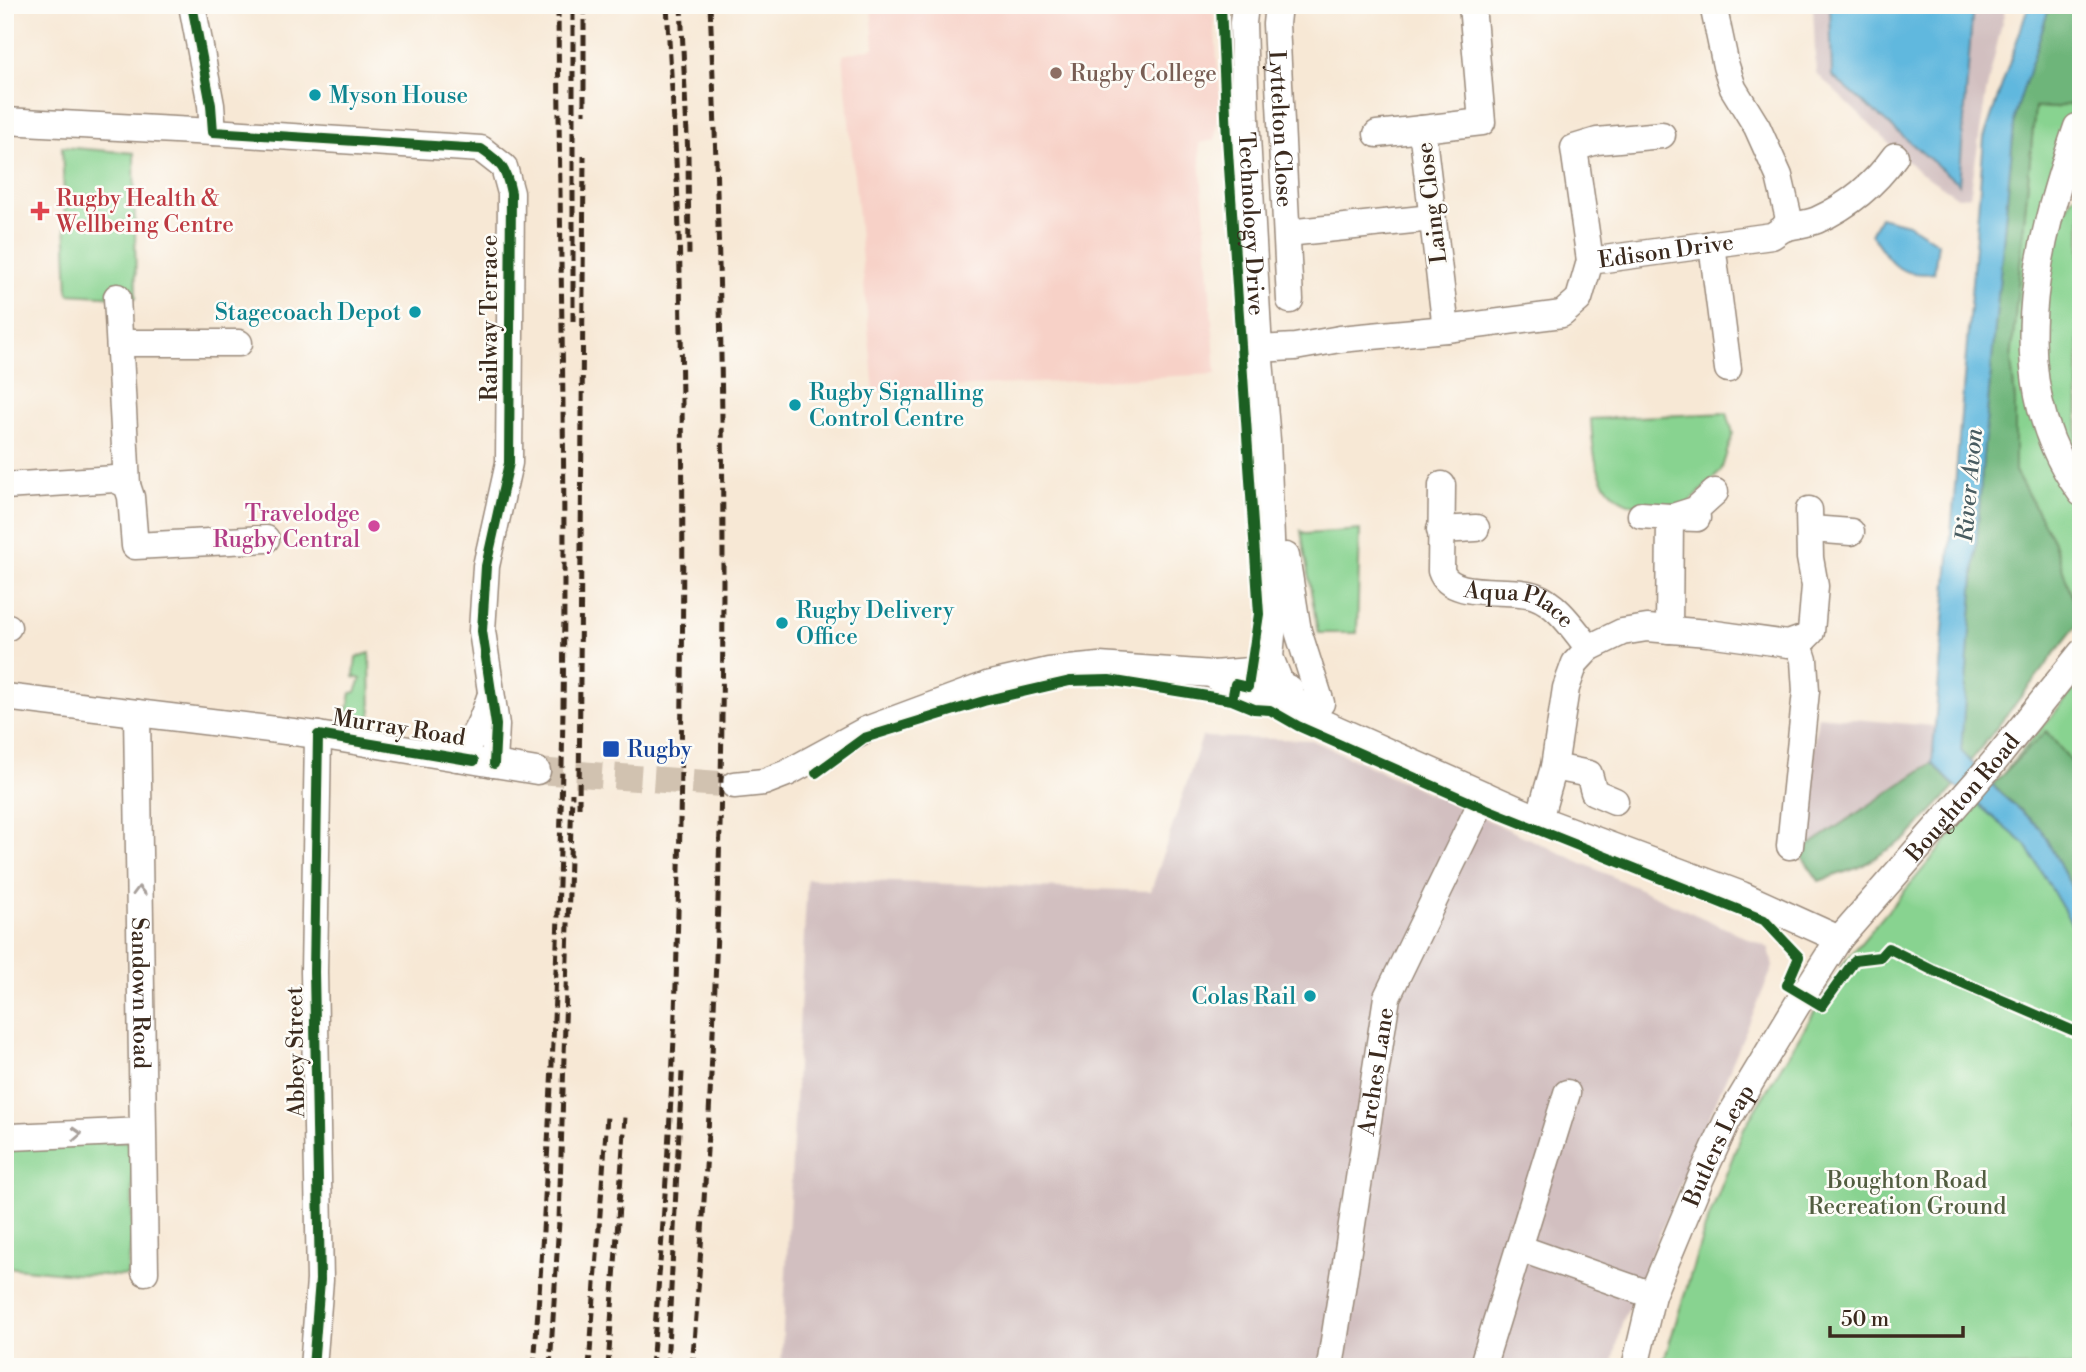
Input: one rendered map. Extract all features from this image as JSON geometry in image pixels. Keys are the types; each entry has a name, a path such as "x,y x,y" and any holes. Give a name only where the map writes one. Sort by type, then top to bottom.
{"street":[{"path":"192,5 211,105 213,132"},
{"name":"Technology Drive","path":"1245,5 1243,23 1247,119 1259,349 1267,440 1274,613 1260,664"},
{"name":"Laing Close","path":"1446,329 1422,129 1482,122 1472,5"},
{"path":"1713,5 1733,88 1757,127 1779,176 1789,219 1784,228"},
{"name":"Lyttelton Close","path":"1277,14 1290,300"},
{"name":"Railway Terrace","path":"5,121 481,149 504,167 511,192 509,463 486,566 484,594 482,636 496,725 475,761"},
{"path":"2077,127 2071,172 2038,272 2031,347 2035,384 2048,432 2067,475 2081,493"},
{"path":"1377,134 1422,129"},
{"path":"1590,261 1574,148 1597,141 1662,135"},
{"name":"Edison Drive","path":"1259,349 1562,314 1579,299 1590,261 1772,236 1784,228 1815,220 1890,173"},
{"name":"Lyttelton Close","path":"1287,233 1432,218"},
{"path":"1712,244 1728,369"},
{"path":"117,297 127,485 131,497 135,546 265,539"},
{"path":"120,344 239,343"},
{"name":"Technology Drive","path":"1267,440 1297,626 1314,710"},
{"path":"5,486 115,479 127,485"},
{"name":"Aqua Place","path":"1442,485 1440,530 1441,571 1444,579 1455,587 1535,596 1557,610 1589,648"},
{"path":"1641,514 1681,517 1695,510 1715,492"},
{"path":"1670,630 1681,517"},
{"path":"1790,846 1806,691 1804,660 1798,641 1811,632 1814,615 1815,586 1810,558 1810,519 1851,532"},
{"path":"1440,530 1476,528"},
{"path":"1274,692 1297,626"},
{"name":"Aqua Place","path":"1539,819 1554,767 1566,688 1575,663 1589,648 1622,632 1647,628 1788,644 1798,641"},
{"name":"Boughton Road","path":"1839,939 1993,764 2081,653"},
{"path":"734,785 764,782 787,773 866,730 988,685 1049,671 1099,666 1213,674 1260,664 1274,692"},
{"path":"1213,674 1226,686 1274,692 1314,710 1348,734 1539,819 1742,895 1839,939"},
{"name":"Railway Terrace","path":"475,761 468,746 481,724 491,696"},
{"name":"Murray Road","path":"5,697 318,735 537,771"},
{"name":"Sandown Road","path":"137,713 145,1272"},
{"name":"Abbey Street","path":"313,1367 320,1280 314,972 318,735"},
{"path":"1554,767 1589,774 1594,792 1615,801"},
{"name":"Arches Lane","path":"1330,1367 1387,997 1485,795"},
{"name":"Butlers Leap","path":"1635,1367 1652,1295 1727,1121 1839,939"},
{"path":"1485,1358 1567,1093"},
{"path":"8,1135 142,1131"},
{"path":"1519,1248 1652,1295"}],"shaded area":[{"path":"871,5 1213,5 1220,98 1215,140 1199,143 1216,374 874,391 843,55 874,48"},
{"path":"1813,5 2006,5 1986,93 1970,196 1958,197 1918,171 1816,73"},
{"path":"1818,716 1934,726 1932,763 1799,852 1806,791"},
{"path":"1202,737 1312,740 1769,948 1773,967 1622,1323 1612,1367 781,1367 807,879 1151,891"}],"green space":[{"path":"2050,5 2081,5 2081,101 2054,108 2035,107 2011,360 2015,401 2015,471 2053,540 2080,621 1970,762 1961,751 1983,456 2015,115"},
{"path":"2081,101 2081,124 2035,245 2051,465 2081,512 2080,621 2053,540 2015,471 2015,401 2011,360 2035,106 2054,108"},
{"path":"62,147 134,153 136,298 68,294"},
{"path":"2081,192 2077,462 2057,433 2037,337 2058,224 2072,197"},
{"path":"1727,413 1733,433 1721,471 1686,506 1635,505 1622,500 1604,482 1595,459 1591,419"},
{"path":"1360,530 1357,633 1318,633 1301,531 1305,534"},
{"path":"370,653 371,727 349,721 347,714 351,693 356,692 361,679 354,677 356,657"},
{"name":"Boughton Road Recreation Ground","path":"2081,681 2081,1367 1662,1367 1704,1231 1744,1128 1844,963"},
{"path":"2046,731 2081,773 2081,905 2041,829 1992,785"},
{"path":"1932,763 1955,787 1907,838 1860,867 1819,881 1799,852"},
{"path":"133,1141 132,1235 127,1276 5,1267 5,1146"}],"water":[{"path":"1830,5 1973,5 1959,184 1832,76"},
{"name":"River Avon","path":"2029,5 2050,5 2015,115 1983,456 1961,751 2000,793 2041,829 2081,905 2081,940 2026,845 1932,763 1984,138"},
{"path":"1880,217 1908,224 1938,243 1934,273 1911,273 1890,260 1871,234"}],"tunnel":[{"path":"537,771 734,785"}],"railway":[{"path":"534,1367 552,1067 562,767 564,497 558,5"},
{"path":"573,5 573,321"},
{"path":"584,5 584,114"},
{"path":"652,1367 674,1032 682,720 683,543 679,245 667,5"},
{"path":"681,5 688,156 689,257"},
{"path":"692,1367 713,1027 722,686 721,346 710,5"},
{"path":"579,807 584,156"},
{"path":"550,1367 559,1221 572,793"},
{"path":"667,1367 682,1072"},
{"path":"589,1367 607,1116"},
{"path":"608,1367 625,1117"}],"cycle path":[{"path":"192,5 211,105 213,132 481,149 494,158 507,178 511,193 509,463 486,566 482,631 496,725 494,764"},
{"path":"1221,5 1227,137 1259,614 1248,687 1235,684 1232,700"},
{"path":"816,773 864,738 984,701 1070,681 1109,680 1232,700 1254,709 1270,710 1298,726 1479,806 1764,920 1799,957 1787,985 1822,1006 1855,960 1880,957 1888,948 1932,970 2081,1034"},
{"path":"313,1367 320,1280 314,972 318,735 474,761"}],"place":[{"name":"Rugby College","path":"1056,73"},
{"name":"Myson House","path":"315,95"},
{"name":"Rugby Health & Wellbeing Centre","path":"40,211"},
{"name":"Stagecoach Depot","path":"415,312"},
{"name":"Rugby Signalling Control Centre","path":"795,405"},
{"name":"Travelodge Rugby Central","path":"374,526"},
{"name":"Rugby Delivery Office","path":"782,623"},
{"name":"Rugby","path":"611,749"},
{"name":"Colas Rail","path":"1310,996"}]}
